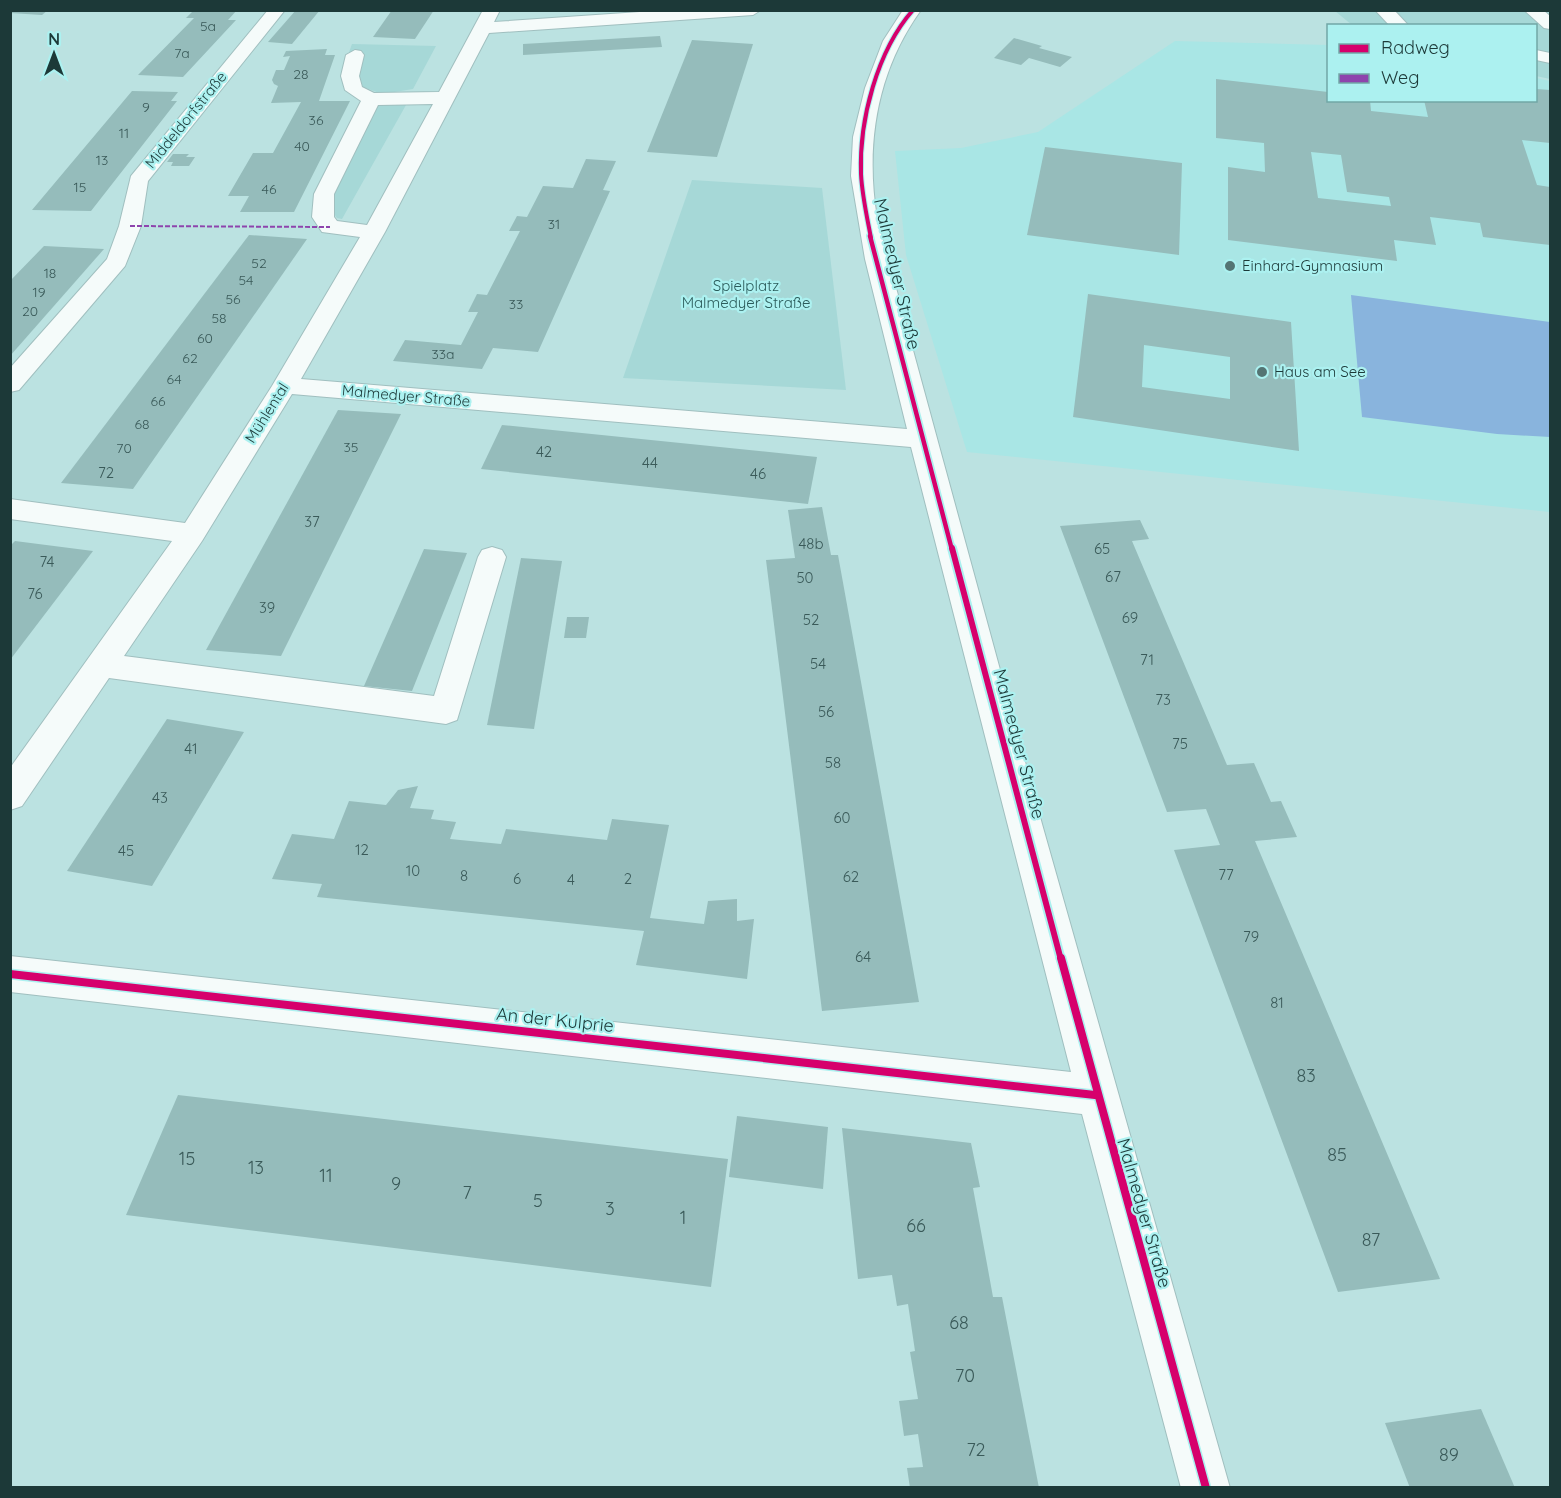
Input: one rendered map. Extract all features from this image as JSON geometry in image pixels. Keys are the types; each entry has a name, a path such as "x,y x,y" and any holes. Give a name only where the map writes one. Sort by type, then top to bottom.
{"street":[{"name":"Middeldorfstraße","path":"10,384 117,261 130,226 138,180 237,56 278,10"},
{"path":"487,19 753,10"},
{"name":"Malmedyer Straße","path":"913,10 904,18 877,77 867,117 860,171 877,266 1095,1095 1206,1488"},
{"path":"1383,10 1399,24"},
{"path":"1532,10 1551,24"},
{"name":"Mühlental","path":"10,796 192,534 285,386 374,232 487,19"},
{"path":"355,54 350,76 354,90 371,99 444,98"},
{"path":"371,99 324,194 323,217 330,227 374,232"},
{"name":"Malmedyer Straße","path":"285,386 922,439"},
{"path":"10,508 192,534"},
{"path":"101,665 446,711 492,557"},
{"name":"An der Kulprie","path":"10,974 1095,1095"}],"shaded area":[{"name":"Einhard-Gymnasium","path":"1175,41 1327,45 1327,102 1537,102 1537,78 1550,81 1550,512 967,452 906,255 895,151 961,148 1038,132"},
{"path":"1351,295 1550,322 1550,437 1497,434 1362,417"}],"green space":[{"path":"1335,11 1550,11 1550,79 1537,76 1537,24 1351,24"},
{"path":"352,44 436,46 413,89 382,94 363,87 348,55"},
{"path":"395,101 406,105 342,219 337,218 334,195 338,180 353,147 373,108 382,103"},
{"name":"Spielplatz Malmedyer Straße","path":"692,180 822,188 846,390 623,378"}],"building":[{"path":"10,10 48,10 42,15 10,13"},
{"path":"194,10 237,10 228,20 236,20 183,77 138,75 194,18 186,18"},
{"path":"296,10 320,10 292,44 268,42"},
{"path":"392,10 434,10 415,39 373,37"},
{"path":"660,36 662,47 523,55 523,44"},
{"path":"1014,38 1072,57 1060,67 1029,58 1021,65 994,58"},
{"path":"692,40 753,44 717,157 647,152"},
{"path":"327,49 325,55 335,55 319,101 350,101 294,212 240,212 249,196 228,196 253,153 273,153 301,102 271,103 278,86 272,80 276,70 284,70 290,56 283,57 286,51"},
{"path":"1216,79 1327,92 1327,102 1370,102 1371,111 1428,117 1424,102 1537,102 1537,89 1550,90 1550,143 1522,140 1537,185 1550,187 1550,245 1483,237 1480,223 1430,217 1436,245 1394,240 1397,261 1228,240 1228,167 1265,172 1264,143 1216,138","holes":["1311,152 1341,155 1347,192 1389,197 1391,206 1318,198"]},
{"path":"132,91 178,92 171,101 177,101 91,211 32,210"},
{"path":"1045,147 1182,163 1179,255 1027,235"},
{"path":"173,154 189,154 186,157 195,157 189,166 171,166 173,162 167,162"},
{"path":"586,159 616,161 603,190 610,191 538,352 493,348 482,369 393,361 405,340 461,345 478,312 468,312 477,294 487,295 520,231 509,231 517,216 527,217 543,186 573,188"},
{"path":"249,235 307,239 133,489 61,483"},
{"path":"44,246 104,249 10,356 10,281"},
{"name":"Haus am See","path":"1088,294 1291,322 1299,451 1073,417","holes":["1144,345 1230,357 1230,399 1142,387"]},
{"path":"338,410 401,414 281,656 206,650"},
{"path":"502,425 817,457 808,504 481,469"},
{"path":"822,507 831,555 838,555 919,1002 822,1011 766,560 795,558 788,510"},
{"path":"1140,520 1149,539 1132,541 1227,765 1254,763 1271,802 1281,801 1297,837 1255,841 1440,1279 1338,1292 1174,850 1220,845 1206,809 1167,812 1060,526"},
{"path":"15,541 93,551 10,660 10,546"},
{"path":"424,549 467,553 412,691 364,686"},
{"path":"521,558 562,561 534,729 487,725"},
{"path":"567,617 589,617 586,638 564,638"},
{"path":"167,719 244,732 152,886 67,871"},
{"path":"418,786 410,808 434,810 431,819 456,822 450,839 501,844 506,829 607,840 612,819 669,825 650,918 704,924 708,901 737,899 737,921 754,919 747,979 636,965 644,931 317,897 322,884 272,879 292,834 334,839 349,801 386,805 398,790"},
{"path":"178,1095 728,1159 711,1287 126,1215"},
{"path":"737,1116 828,1127 823,1189 729,1177"},
{"path":"842,1128 971,1143 980,1187 973,1188 993,1297 1002,1297 1039,1488 910,1488 907,1468 923,1467 918,1434 904,1436 899,1401 918,1399 910,1352 915,1351 908,1304 897,1306 892,1275 858,1279"},
{"path":"1481,1409 1515,1488 1410,1488 1385,1423"}],"marked path":[{"path":"130,226 330,227"}],"cycle path":[{"path":"913,10 891,41 874,88 868,113 861,159 863,197 867,218 914,407 1025,824 1206,1488"},
{"path":"10,974 1095,1095"}],"place":[{"name":"Einhard-Gymnasium","path":"1230,266"},
{"name":"Haus am See","path":"1262,372"}]}
